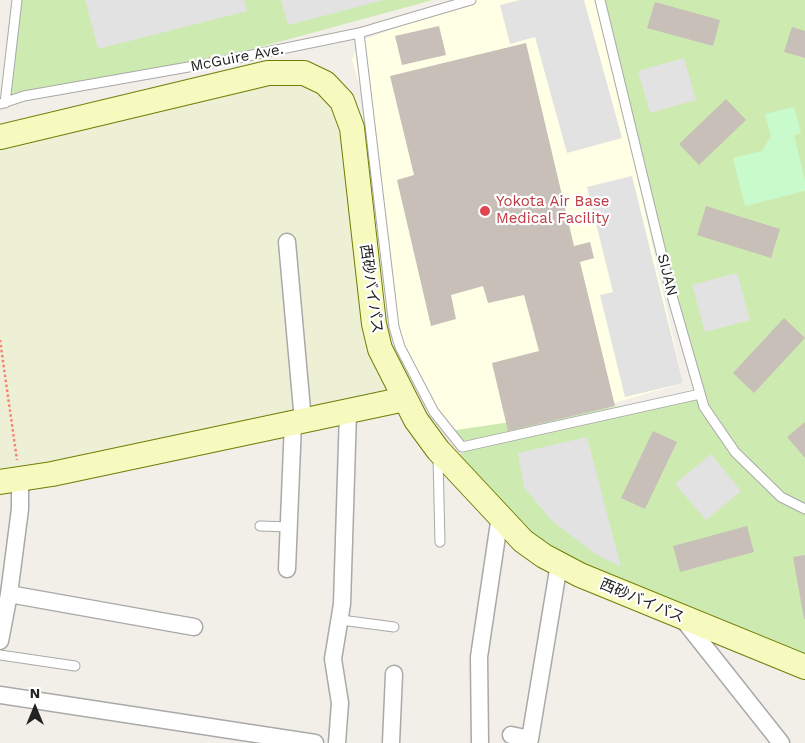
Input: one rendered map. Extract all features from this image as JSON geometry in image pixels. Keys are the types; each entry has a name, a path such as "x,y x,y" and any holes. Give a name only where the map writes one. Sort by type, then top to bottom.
{"street":[{"name":"西砂バイパス","path":"0,137 268,73 304,73 325,83 342,101 352,128 374,324 380,348 416,420 438,450 523,541 559,564 682,618 805,667"},
{"path":"287,242 298,422 287,569"},
{"path":"0,641 9,594 20,509 10,480 52,474 405,399"},
{"path":"337,743 340,703 333,659 341,620 348,412"},
{"path":"480,743 479,657 500,516"},
{"path":"511,736 530,740 559,564"},
{"path":"9,594 194,627"},
{"path":"682,618 781,743"},
{"path":"391,743 394,674"},
{"path":"0,696 249,739 315,743"}],"lane":[{"path":"3,103 17,0"},
{"name":"McGuire Ave.","path":"3,103 24,96 228,60 360,33 472,0"},
{"name":"SIJAN","path":"600,0 670,289 704,407 735,452 781,497 805,510"},
{"path":"360,33 394,327 400,347 434,412 462,447 700,394"},
{"path":"438,450 440,542"},
{"path":"260,526 289,527"},
{"path":"341,620 394,627"},
{"path":"0,655 74,666"}],"path":[{"path":"0,340 10,480"}],"shaded area":[{"path":"85,0 244,0 247,11 98,49"},
{"path":"281,0 384,0 288,25"},
{"path":"473,0 598,0 683,383 462,447 400,347 366,254 370,121 352,60 360,41"},
{"path":"520,0 584,0 622,138 567,153 535,37 510,44 500,5"},
{"path":"684,58 696,100 650,113 638,71"},
{"path":"284,72 342,101 366,254 405,399 0,478 0,148"},
{"path":"632,176 683,383 625,397 600,295 613,292 587,187"},
{"path":"737,273 750,320 705,332 692,285"},
{"path":"587,437 621,567 594,553 551,520 524,487 518,453"},
{"path":"711,454 741,491 706,520 675,484"}],"green space":[{"path":"16,0 433,0 205,62 5,103"},
{"path":"599,0 805,0 805,667 523,541 456,455 464,453 449,431 696,395"},
{"path":"794,107 801,133 794,135 805,181 805,191 745,206 733,158 762,151 771,136 765,114"}],"building":[{"path":"655,2 720,20 713,46 647,28"},
{"path":"439,26 446,55 402,65 395,36"},
{"path":"792,27 805,31 805,58 784,52"},
{"name":"Yokota Air Base Medical Facility","path":"526,43 574,246 590,242 594,258 580,262 615,406 508,431 492,363 539,351 524,295 488,303 483,286 451,295 456,319 431,326 397,180 414,175 390,76"},
{"path":"726,99 746,120 699,165 679,144"},
{"path":"706,206 780,229 771,258 697,235"},
{"path":"784,318 805,338 754,393 733,373"},
{"path":"805,422 805,458 787,437"},
{"path":"653,431 677,442 645,509 621,498"},
{"path":"747,526 754,552 680,572 673,546"},
{"path":"805,555 805,619 804,619 793,557"}],"place":[{"name":"Yokota Air Base Medical Facility","path":"485,211"}]}
